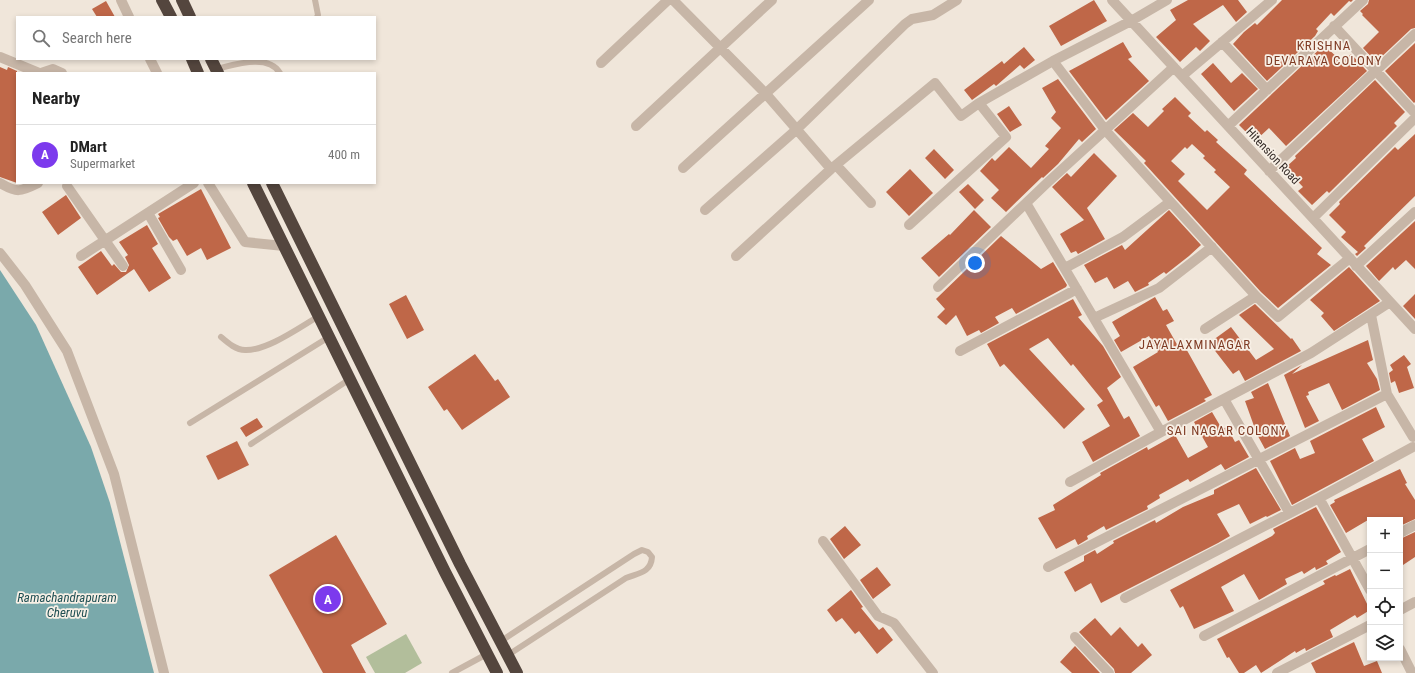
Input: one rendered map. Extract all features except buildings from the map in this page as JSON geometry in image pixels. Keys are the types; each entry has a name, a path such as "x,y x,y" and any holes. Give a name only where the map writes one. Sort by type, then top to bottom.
{"highway":[{"path":"162,0 170,16"},
{"path":"182,0 190,16"},
{"path":"192,60 198,72"},
{"path":"253,184 497,673"},
{"path":"272,184 460,564 517,673"}],"street":[{"path":"120,0 128,16"},
{"path":"601,63 668,0"},
{"path":"673,0 766,94 796,130 871,203"},
{"path":"636,126 772,0"},
{"path":"683,168 869,0"},
{"path":"704,210 796,130 905,24 912,20 933,15 957,0"},
{"name":"Hitension Road","path":"1112,0 1415,329"},
{"path":"736,256 834,167 935,83 961,116 979,103 1052,61 1131,21 1168,0"},
{"path":"1182,76 1272,0"},
{"path":"1228,126 1363,0"},
{"path":"1334,26 1415,113"},
{"path":"1269,171 1415,34"},
{"path":"1222,42 1267,90"},
{"path":"0,56 38,72"},
{"path":"150,60 156,72"},
{"path":"1052,61 1106,131 1256,296 1278,317 1353,262 1415,212"},
{"path":"938,287 1026,203 1174,67"},
{"path":"43,72 53,69 60,72"},
{"path":"909,225 1006,137 979,103"},
{"path":"1313,218 1415,118"},
{"path":"0,184 13,190 20,191 36,184"},
{"path":"80,256 192,184"},
{"path":"209,184 245,242 284,246"},
{"path":"67,186 123,266"},
{"path":"1065,268 1123,237 1170,202"},
{"path":"1026,203 1161,432"},
{"path":"148,213 181,270"},
{"path":"1094,318 1160,288 1212,247"},
{"path":"0,253 25,285 67,351 114,474 164,673"},
{"path":"960,351 1077,289"},
{"path":"1205,329 1256,296"},
{"path":"1070,482 1311,353 1371,316 1390,302"},
{"path":"1124,598 1289,512 1319,498 1414,440 1387,394 1371,316"},
{"path":"1048,567 1387,394"},
{"path":"1224,399 1289,512"},
{"path":"1319,498 1369,589"},
{"path":"1403,531 1415,525"},
{"path":"823,541 878,616 894,623 933,673"},
{"path":"1204,636 1367,551"},
{"path":"1403,608 1415,602"},
{"path":"1277,673 1367,627"},
{"path":"1075,637 1109,673"},
{"path":"1403,655 1412,673"}],"lane":[{"path":"315,0 317,16"},
{"path":"214,64 263,62 271,64 279,72"},
{"path":"221,337 229,345 245,350 259,348 280,339 319,316"},
{"path":"190,423 329,337"},
{"path":"251,444 350,379"},
{"path":"501,642 634,554 642,550 648,552 652,557 648,569 642,573 626,578 508,655"},
{"path":"452,673 488,654"}],"green space":[{"path":"406,634 422,663 405,673 375,673 366,657"}],"water":[{"name":"Ramachandrapuram Cheruvu","path":"0,270 36,325 91,447 110,503 154,673 0,673"}],"place":[{"name":"DMart","path":"328,599"}],"district":[{"name":"KRISHNA DEVARAYA COLONY","path":"1324,52"},
{"name":"JAYALAXMINAGAR","path":"1195,344"},
{"name":"SAI NAGAR COLONY","path":"1227,430"}]}
